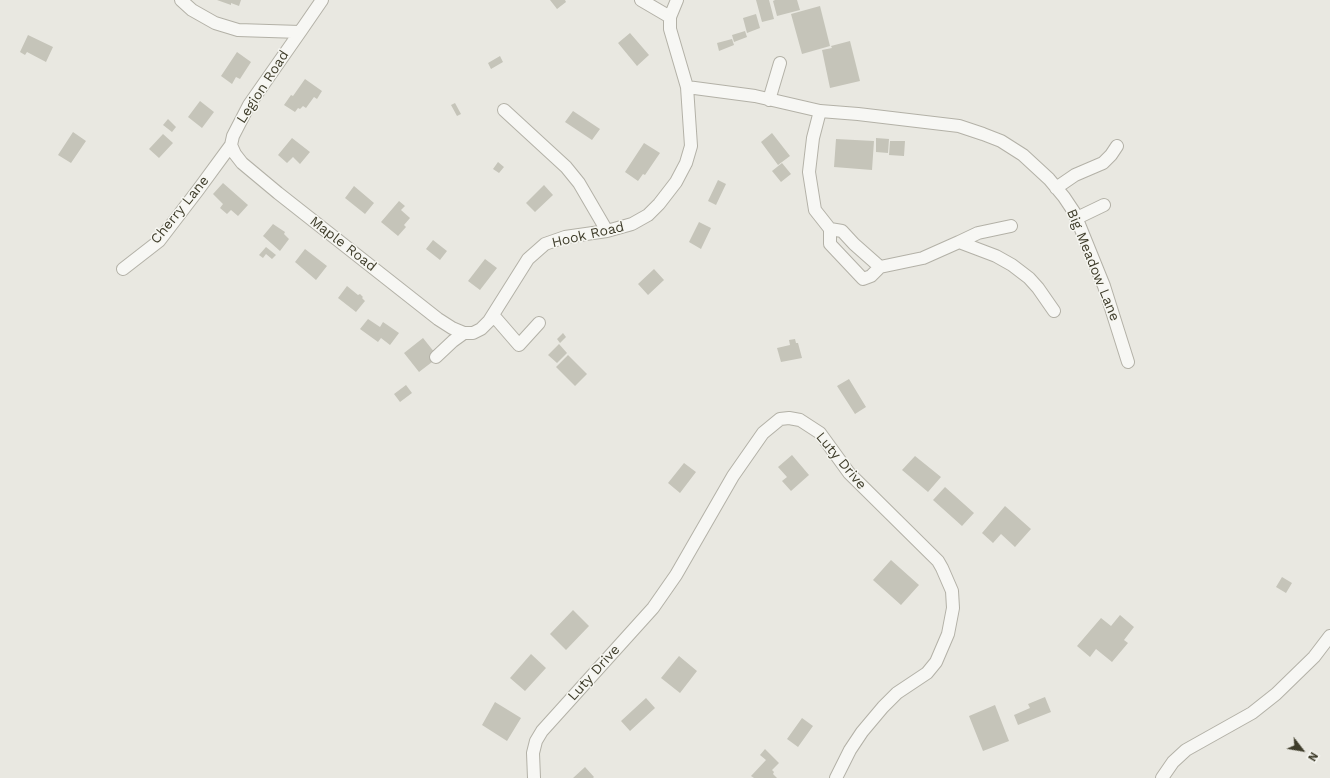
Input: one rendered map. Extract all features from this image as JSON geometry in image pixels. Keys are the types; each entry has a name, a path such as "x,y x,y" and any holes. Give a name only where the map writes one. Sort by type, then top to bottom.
{"street":[{"name":"Legion Road","path":"181,0 192,10 215,23 238,30 300,32"},
{"name":"Legion Road","path":"231,145 233,136 249,105 322,0"},
{"path":"641,0 670,17"},
{"path":"677,0 670,17 670,29 687,87"},
{"path":"769,100 780,63"},
{"name":"Big Meadow Lane","path":"687,87 754,96 820,111 958,126 1001,141 1023,155 1049,179 1068,202 1104,286 1128,362"},
{"name":"Hook Road","path":"436,357 452,341 464,333 473,333 481,329 493,315 528,259 545,244 565,237 607,231 632,224 648,215 659,204 676,182 686,163 691,146 687,87"},
{"path":"504,110 566,167 578,182 607,231"},
{"path":"820,111 809,172 816,210 830,229 830,244 863,278 871,276 880,267 923,258 978,233 1011,226"},
{"name":"Cherry Lane","path":"122,268 159,241 231,145"},
{"name":"Maple Road","path":"231,145 235,154 242,163 278,193 438,319 452,328 464,333"},
{"path":"1056,188 1075,175 1102,163 1111,156 1117,146"},
{"path":"1076,218 1104,205"},
{"path":"830,229 842,231 880,267"},
{"path":"959,242 996,256 1012,265 1029,278 1054,311"},
{"path":"493,315 519,345 539,323"},
{"name":"Luty Drive","path":"534,778 533,753 536,741 542,731 652,608 676,575 733,476 763,433 780,419 789,418 800,420 820,433 849,473 938,561 952,591 953,608 948,634 936,662 927,673 897,693 883,707 862,732 850,750 836,778"},
{"path":"1162,778 1173,762 1186,750 1252,713 1276,694 1314,657 1330,636"}],"building":[{"path":"217,0 241,0 239,6"},
{"path":"550,0 565,0 566,2 557,9"},
{"path":"756,0 769,0 774,19 762,22"},
{"path":"797,0 800,10 777,16 773,1"},
{"path":"820,6 830,46 802,54 791,14"},
{"path":"756,14 760,28 747,33 743,18"},
{"path":"745,31 747,37 734,42 732,35"},
{"path":"630,33 649,55 637,66 618,43"},
{"path":"28,35 53,47 46,62 27,52 25,55 20,52"},
{"path":"732,39 734,45 719,51 717,43"},
{"path":"850,41 860,81 830,88 822,50"},
{"path":"237,52 251,62 240,79 236,77 232,84 221,76"},
{"path":"500,56 503,62 491,69 488,63"},
{"path":"305,79 322,91 317,99 314,97 306,108 303,106 300,109 298,108 295,112 284,105 291,95 293,96"},
{"path":"200,101 214,112 202,128 188,117"},
{"path":"455,103 461,114 457,116 451,105"},
{"path":"573,111 600,129 592,140 565,122"},
{"path":"168,119 176,127 172,132 163,125"},
{"path":"73,132 86,141 71,163 58,155"},
{"path":"772,133 790,156 778,165 761,142"},
{"path":"163,134 173,143 159,158 149,149"},
{"path":"292,138 310,152 300,164 293,157 287,163 278,155"},
{"path":"876,138 889,139 888,153 876,152"},
{"path":"836,139 874,141 872,170 834,167"},
{"path":"890,141 905,141 904,156 889,155"},
{"path":"644,143 660,153 645,175 643,174 638,181 625,172"},
{"path":"498,162 504,167 499,173 493,169"},
{"path":"782,163 791,174 781,182 772,171"},
{"path":"718,180 726,184 716,205 708,201"},
{"path":"223,183 248,205 238,216 231,210 227,214 220,208 223,204 213,194"},
{"path":"544,185 553,195 535,212 526,203"},
{"path":"354,186 374,203 365,214 345,198"},
{"path":"399,201 405,206 401,210 410,218 404,225 406,227 398,236 381,222"},
{"path":"699,222 711,228 701,249 689,242"},
{"path":"273,224 285,232 284,234 289,239 280,251 263,236"},
{"path":"433,240 447,251 440,260 426,249"},
{"path":"266,247 276,255 272,259 266,254 263,258 259,255"},
{"path":"305,249 327,266 316,280 295,262"},
{"path":"485,259 497,268 480,290 468,281"},
{"path":"654,269 664,280 648,295 638,284"},
{"path":"347,286 358,295 360,294 365,301 356,312 338,298"},
{"path":"368,319 380,327 383,322 399,333 390,345 381,338 378,342 360,329"},
{"path":"563,333 566,337 560,343 557,339"},
{"path":"423,338 435,353 436,359 419,372 404,353"},
{"path":"795,339 796,343 798,343 802,358 781,362 777,348 790,345 789,340"},
{"path":"559,344 567,353 557,363 548,355"},
{"path":"568,355 587,374 575,386 556,367"},
{"path":"849,379 866,407 855,414 837,386"},
{"path":"406,385 412,393 400,402 394,394"},
{"path":"792,455 809,475 791,491 782,481 787,477 778,467"},
{"path":"915,456 941,477 928,492 902,470"},
{"path":"684,463 696,472 680,493 668,483"},
{"path":"945,487 974,513 962,526 933,500"},
{"path":"1005,506 1031,529 1015,547 1001,534 993,543 982,533"},
{"path":"891,560 919,585 901,605 873,580"},
{"path":"1282,577 1292,583 1286,593 1276,587"},
{"path":"573,610 589,626 566,650 550,634"},
{"path":"1120,615 1134,627 1124,640 1128,643 1112,662 1096,649 1090,657 1077,646 1101,618 1111,626"},
{"path":"531,654 546,668 525,691 510,678"},
{"path":"679,656 697,671 680,693 661,678"},
{"path":"1045,697 1051,712 1018,725 1014,715 1030,708 1028,704"},
{"path":"646,698 655,708 630,731 621,721"},
{"path":"495,702 521,718 507,741 482,725"},
{"path":"995,705 1009,741 983,751 969,716"},
{"path":"802,718 813,726 798,747 787,739"},
{"path":"765,749 779,763 772,770 774,772 773,774 777,778 754,778 751,776 766,760 760,755"},
{"path":"585,767 594,777 593,778 573,778"}]}
